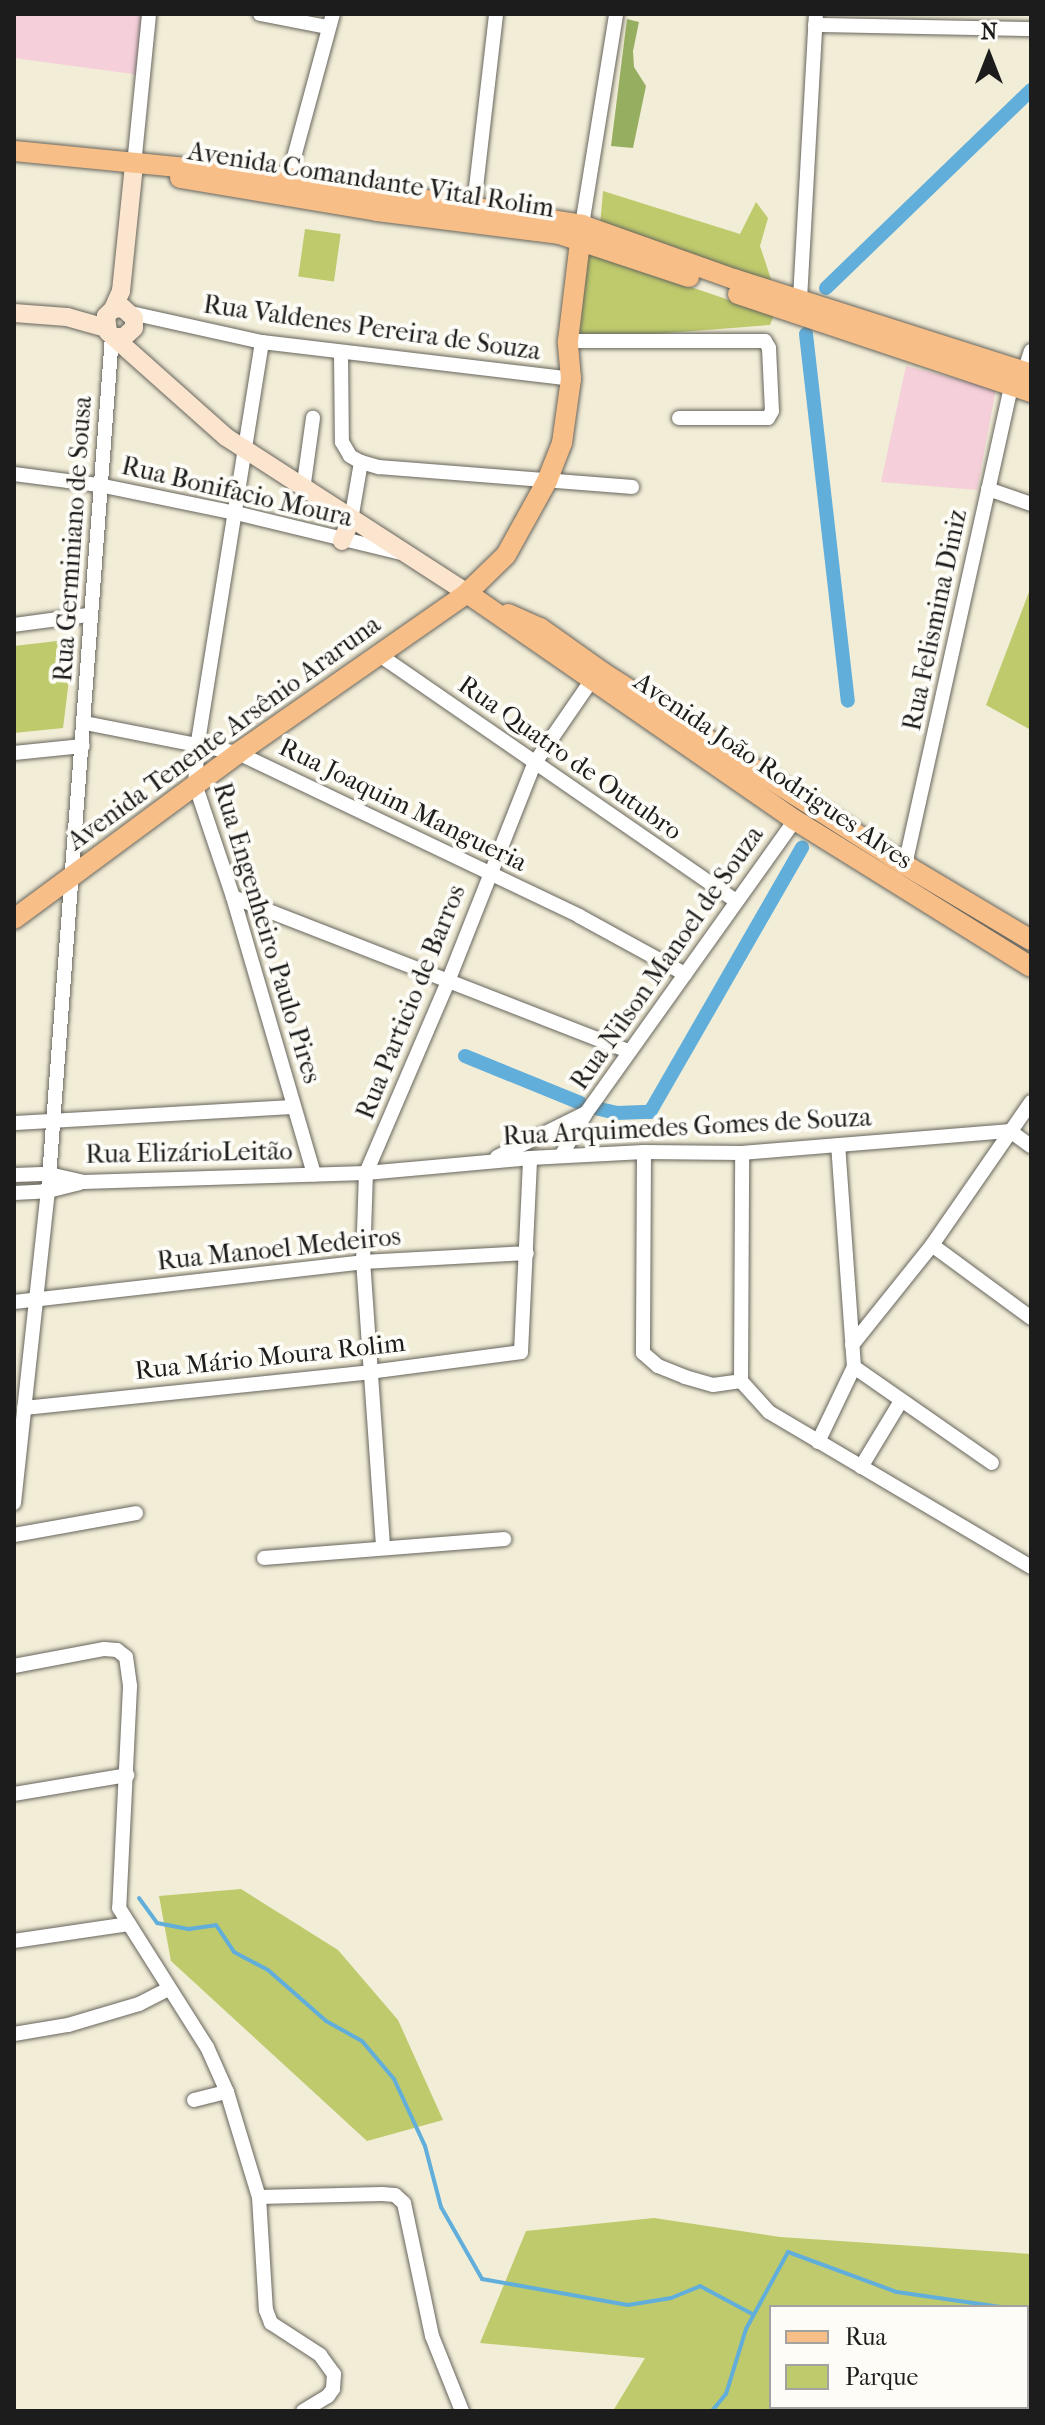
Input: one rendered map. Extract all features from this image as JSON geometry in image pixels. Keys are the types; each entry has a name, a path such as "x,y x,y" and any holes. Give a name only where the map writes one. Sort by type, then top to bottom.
{"main road":[{"name":"Avenida Comandante Vital Rolim","path":"14,151 144,166 173,164 287,186 580,232 1024,381"},
{"name":"Avenida João Rodrigues Alves","path":"144,166 121,291 120,322 143,344 144,366 245,451 401,554 492,609 591,681 795,820 1031,967"},
{"name":"Avenida Comandante Vital Rolim","path":"287,186 474,205 580,232 800,299 1024,381"},
{"name":"Avenida Tenente Arsênio Araruna","path":"14,919 238,753 467,593 506,555 547,481 562,443 571,379 568,341 580,232"},
{"path":"14,313 120,322"},
{"path":"342,541 351,520"},
{"name":"Avenida João Rodrigues Alves","path":"492,609 540,628 602,672 905,865 1031,940"}],"street":[{"path":"144,166 149,14"},
{"path":"260,14 330,20 287,186"},
{"path":"474,205 496,14"},
{"path":"580,232 616,14"},
{"path":"800,299 816,20 1031,29"},
{"name":"Rua Valdenes Pereira de Souza","path":"120,322 167,322 262,342 571,379"},
{"name":"Rua Germiniano de Sousa","path":"14,1503 54,1121 85,723 88,615 99,485 120,322"},
{"path":"568,341 765,341 769,348 772,411 768,418 679,418"},
{"name":"Rua Engenheiro Paulo Pires","path":"262,342 198,743 195,784 233,897 314,1174"},
{"name":"Rua Felismina Diniz","path":"905,865 988,489 1031,351"},
{"path":"341,353 342,442 350,456 361,462 379,467 632,487"},
{"path":"303,490 313,418"},
{"path":"351,520 361,462"},
{"name":"Rua Bonifacio Moura","path":"14,474 99,485 236,513 401,554"},
{"path":"988,489 1031,504"},
{"path":"14,625 88,615"},
{"name":"Rua Quatro de Outubro","path":"378,654 736,901"},
{"name":"Rua Particio de Barros","path":"366,1173 449,979 534,764 591,681"},
{"name":"Rua Joaquim Mangueria","path":"85,723 238,753 490,873 685,974"},
{"path":"14,753 83,746"},
{"name":"Rua Nilson Manoel de Souza","path":"488,1161 586,1113 795,820"},
{"path":"233,897 628,1051"},
{"path":"852,1345 932,1245 1031,1102"},
{"path":"14,1123 294,1107"},
{"path":"561,1156 586,1113"},
{"path":"1010,1131 1031,1146"},
{"name":"Rua Arquimedes Gomes de Souza","path":"366,1173 561,1156 644,1152 742,1153 1010,1131"},
{"path":"818,1442 854,1367 838,1146"},
{"path":"644,1152 643,1353 658,1366 713,1385 741,1381"},
{"path":"742,1153 741,1381 769,1412 1031,1567"},
{"path":"527,1253 530,1158"},
{"path":"366,1173 363,1262 383,1546"},
{"name":"Rua ElizárioLeitão","path":"14,1175 49,1174 83,1182 366,1173"},
{"path":"14,1193 48,1191 83,1182"},
{"path":"932,1245 1031,1318"},
{"name":"Rua Manoel Medeiros","path":"14,1302 363,1262 527,1253"},
{"name":"Rua Mário Moura Rolim","path":"24,1408 370,1372 521,1352 527,1253"},
{"path":"854,1367 992,1463"},
{"path":"861,1467 901,1401"},
{"path":"14,1535 136,1513"},
{"path":"264,1558 383,1546 504,1539"},
{"path":"14,1666 104,1649 117,1650 126,1657 130,1669 119,1908 207,2047 227,2092 259,2197 266,2310 271,2323 320,2355 334,2374 333,2389 328,2396 303,2411"},
{"path":"14,1794 127,1775"},
{"path":"14,1941 129,1924"},
{"path":"14,2034 68,2025 139,2004 169,1989"},
{"path":"194,2100 227,2092"},
{"path":"259,2197 382,2194 400,2198 409,2217 432,2336 462,2411"}],"shaded area":[{"path":"14,14 145,14 140,75 14,58"},
{"path":"906,366 996,389 977,490 881,482"}],"green space":[{"path":"627,19 639,22 633,51 634,67 646,86 633,148 611,146"},
{"path":"603,191 740,234 756,202 768,218 760,246 772,282 600,226"},
{"path":"305,229 341,234 334,282 298,277"},
{"path":"587,252 774,315 770,325 577,340"},
{"path":"1031,593 1031,730 986,705"},
{"path":"74,639 63,728 14,733 14,646"},
{"path":"241,1889 338,1950 398,2020 443,2120 367,2141 171,1961 159,1896"},
{"path":"654,2218 780,2237 1031,2254 1031,2411 613,2411 645,2358 480,2343 526,2231"}],"waterway":[{"path":"826,288 1031,90"},
{"path":"806,334 848,701"},
{"path":"591,1107 616,1113 650,1112 802,848"},
{"path":"465,1056 580,1103"},
{"path":"139,1898 157,1923 189,1929 216,1925 234,1952 268,1970 326,2021 362,2041 394,2079 425,2146 441,2207 482,2279 628,2305 671,2298 700,2286 754,2315"},
{"path":"712,2411 726,2394 746,2329 788,2252 897,2292 987,2305"}]}
